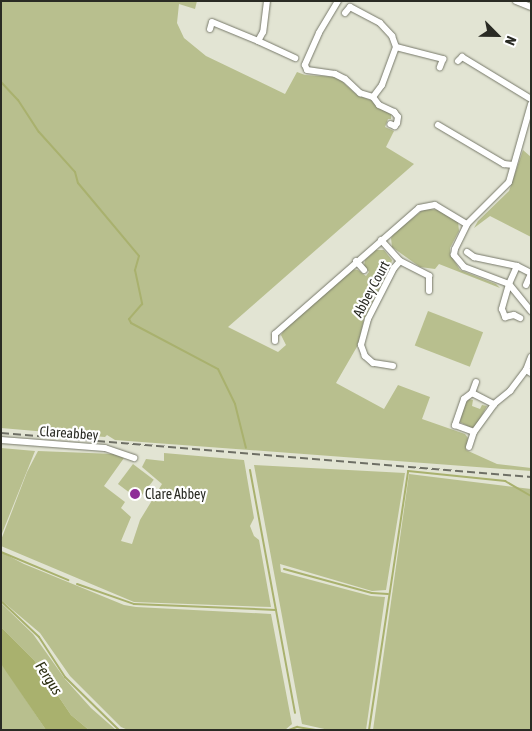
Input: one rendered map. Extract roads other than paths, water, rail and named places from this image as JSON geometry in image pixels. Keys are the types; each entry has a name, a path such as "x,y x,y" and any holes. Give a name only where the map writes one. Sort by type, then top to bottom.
{"street":[{"path":"258,41 263,32 267,1"},
{"path":"338,1 319,33 305,65 307,70 340,76 360,93 373,97 380,105 394,112 398,117 394,126 390,124"},
{"path":"516,1 531,7"},
{"path":"345,13 350,7 380,23 392,36 396,47 382,85 373,97"},
{"path":"210,29 212,22 295,58"},
{"path":"396,47 443,59 440,67"},
{"path":"458,62 462,57 531,99"},
{"path":"531,104 509,182 467,224 454,255 458,263 464,267 509,284 531,311"},
{"path":"438,125 504,164 513,165"},
{"name":"Abbey Court","path":"275,341 275,334 356,261 419,208 436,205 467,224"},
{"name":"Abbey Court","path":"381,240 400,261 429,276 429,291"},
{"path":"467,252 474,257 517,266 531,274 526,285"},
{"name":"Abbey Court","path":"356,261 364,270"},
{"name":"Abbey Court","path":"393,366 373,363 364,356 361,345 368,319 394,268 400,261"},
{"path":"517,266 509,284 502,309 504,317 514,315 520,318"},
{"path":"469,447 474,432 494,404 510,391 529,371 531,357"},
{"path":"474,432 455,425 464,399 472,393 476,382"},
{"path":"472,393 494,404"},
{"name":"Clareabbey","path":"1,440 105,448 134,458"}],"waterway":[{"path":"1,82 18,100 39,132 75,172 78,183 139,256 135,270 142,304 129,319 131,323 218,369 235,404 246,448"},
{"path":"250,470 295,713"},
{"path":"369,730 408,471 505,481 531,496"},
{"path":"1,552 68,580"},
{"path":"284,569 372,593 388,594"},
{"path":"77,584 134,604 276,610"},
{"name":"Fergus","path":"2,602 39,637 65,677 119,730"},
{"path":"289,730 297,727 316,730"}],"railway":[{"path":"1,433 531,477"}],"place":[{"name":"Clare Abbey","path":"135,494"}]}
